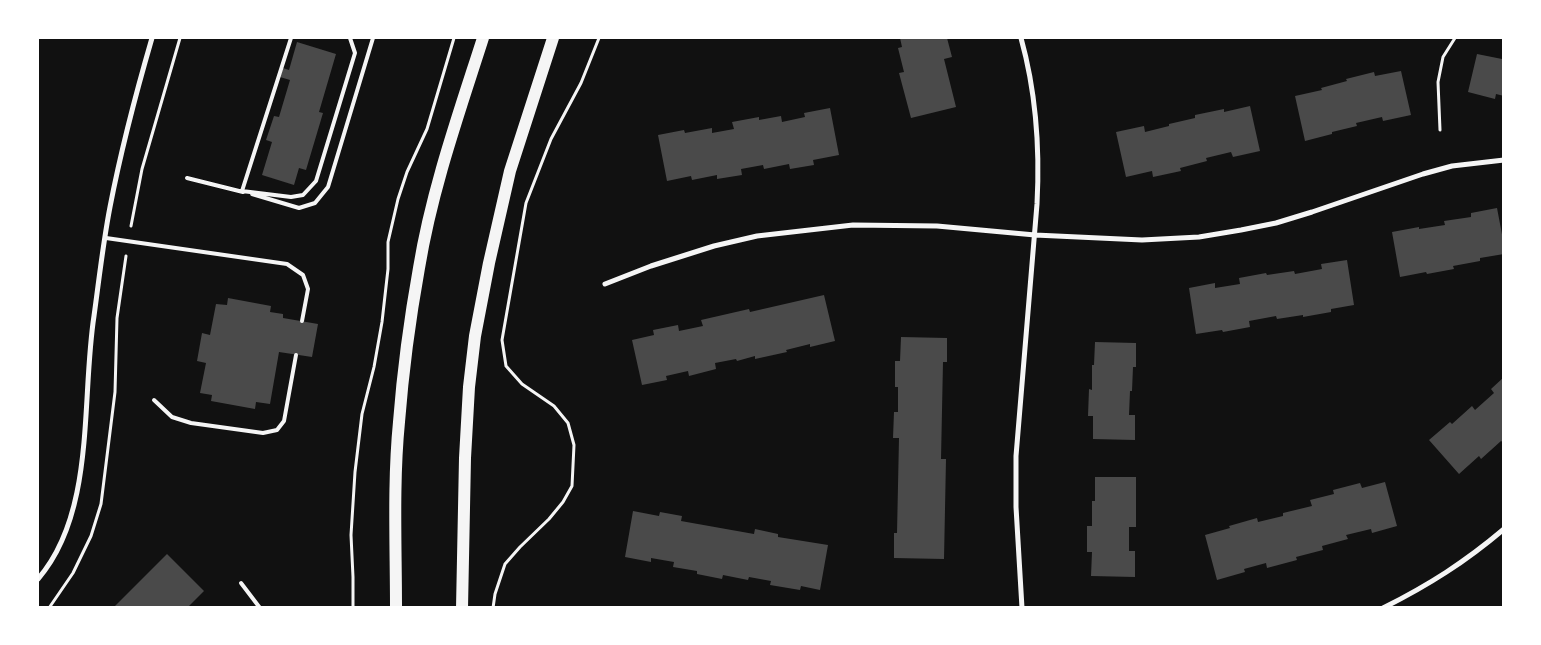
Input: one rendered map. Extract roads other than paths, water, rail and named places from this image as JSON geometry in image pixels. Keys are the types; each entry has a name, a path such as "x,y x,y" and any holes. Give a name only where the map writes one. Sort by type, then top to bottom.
{"main road":[{"path":"396,608 398,422 418,275 432,207 483,38"},
{"path":"462,608 465,458 469,387 475,336 510,170 552,38"}],"street":[{"path":"38,579 55,553 74,508 81,469 92,329 110,208 137,88 152,38"},
{"path":"1021,38 1036,121 1039,165 1035,235 1016,456 1016,507 1022,608"},
{"path":"605,284 651,266 714,246 757,236 853,225 937,226 1035,235 1142,240 1200,237 1233,232 1303,215 1452,166 1504,160"},
{"path":"1383,608 1453,569 1504,529"}],"lane":[{"path":"242,191 291,38"},
{"path":"242,191 291,197 303,195 316,181 355,53 350,38"},
{"path":"187,178 242,191 299,208 315,203 328,187 374,38"},
{"path":"106,238 287,264 303,274 308,289 302,321"},
{"path":"154,400 172,417 191,424 263,433 277,430 284,421 296,355"},
{"path":"241,583 260,608"}]}
